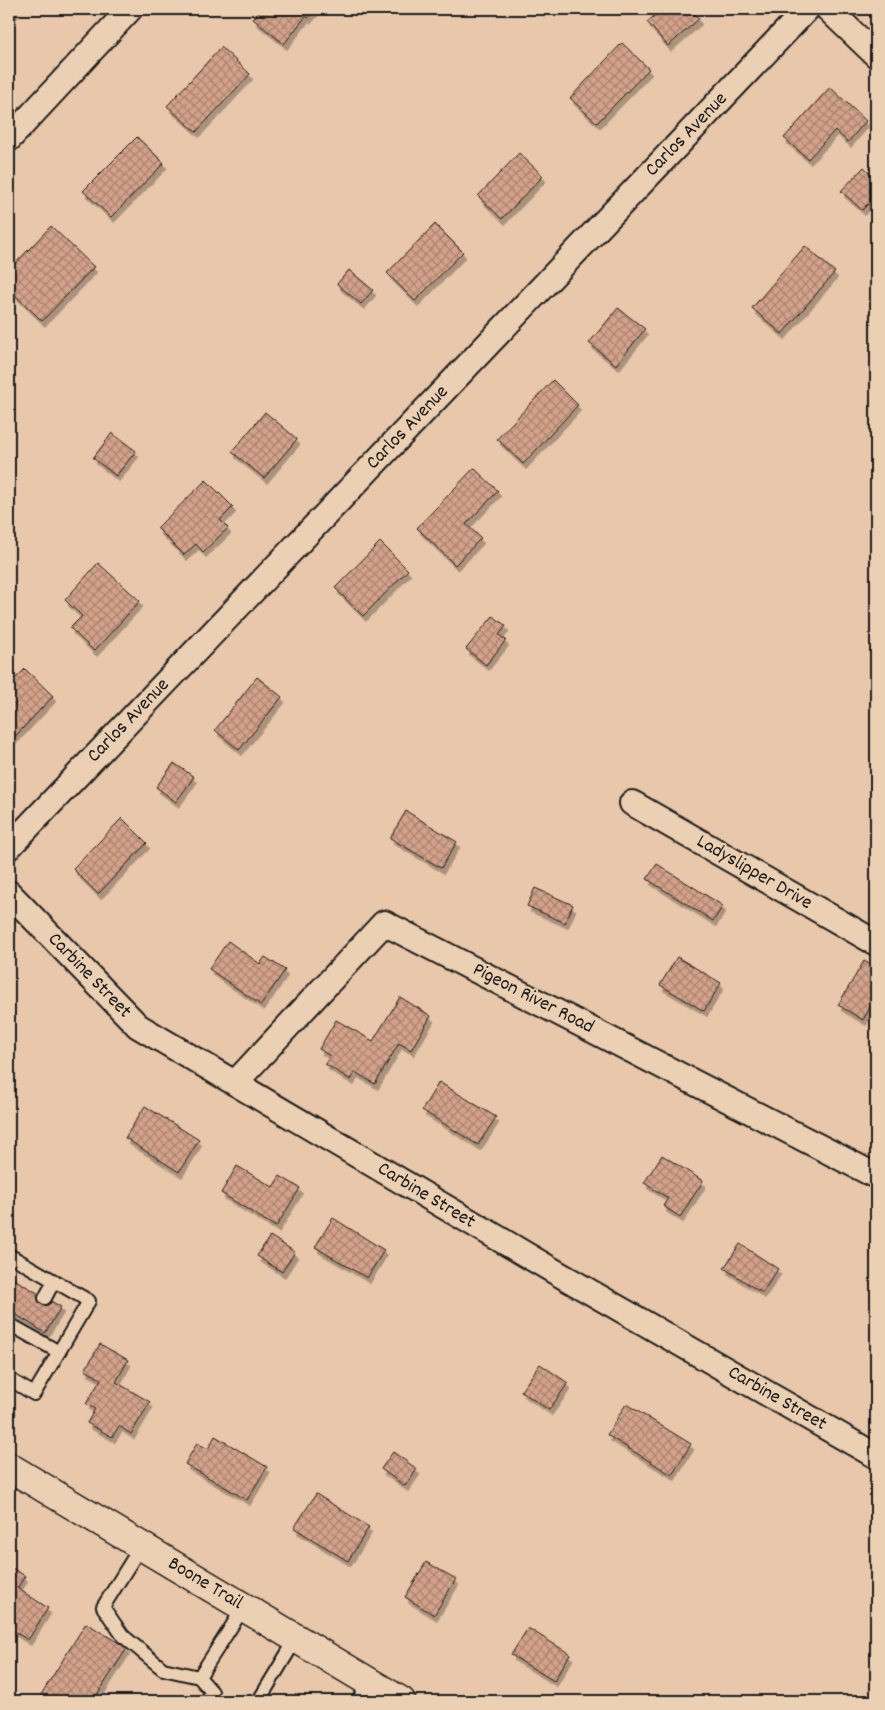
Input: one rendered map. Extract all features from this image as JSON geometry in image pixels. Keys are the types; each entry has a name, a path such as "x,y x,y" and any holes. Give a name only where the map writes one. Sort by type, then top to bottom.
{"street":[{"path":"9,139 130,9"},
{"name":"Carlos Avenue","path":"9,847 807,9"},
{"path":"828,9 876,55"},
{"name":"Ladyslipper Drive","path":"632,803 876,943"},
{"name":"Carbine Street","path":"9,893 138,1026 561,1275 876,1456"},
{"name":"Pigeon River Road","path":"235,1083 384,923 876,1176"},
{"name":"Boone Trail","path":"9,1467 296,1638 370,1693 401,1701"}],"lane":[{"path":"9,1255 89,1301 34,1394 9,1379"},
{"path":"45,1298 54,1281"},
{"path":"9,1324 26,1327 59,1352"},
{"path":"141,1546 103,1607 123,1636 163,1669 199,1677 212,1692 206,1701"},
{"path":"199,1677 244,1607"},
{"path":"264,1701 262,1697 296,1638"}],"building":[{"path":"9,9 18,9 9,18"},
{"path":"262,9 316,9 308,18 306,16 284,44 253,19"},
{"path":"663,9 690,9 699,19 668,46 647,22"},
{"path":"622,43 649,69 597,123 570,98"},
{"path":"221,47 250,74 196,132 167,106"},
{"path":"830,87 866,121 848,142 835,130 808,159 784,138"},
{"path":"137,137 164,163 111,217 83,191"},
{"path":"519,153 543,176 502,219 478,196"},
{"path":"864,167 876,179 876,196 862,210 841,191"},
{"path":"435,224 463,252 415,301 387,273"},
{"path":"51,226 94,267 42,321 9,289 9,270"},
{"path":"805,246 835,272 782,334 752,308"},
{"path":"349,270 373,290 361,304 337,284"},
{"path":"618,308 645,329 616,365 589,343"},
{"path":"553,380 578,405 523,464 497,439"},
{"path":"265,412 297,439 264,478 232,452"},
{"path":"112,433 136,451 116,476 93,458"},
{"path":"474,468 498,491 466,524 481,538 455,565 417,528"},
{"path":"206,480 233,507 220,520 228,528 203,552 196,544 184,555 157,528"},
{"path":"380,542 408,570 363,616 335,588"},
{"path":"98,563 140,601 94,651 70,628 82,616 65,600"},
{"path":"493,616 506,626 499,635 506,640 486,665 466,649"},
{"path":"25,669 53,696 9,743 9,677 13,681"},
{"path":"257,677 282,697 239,750 215,730"},
{"path":"174,763 194,777 176,802 156,787"},
{"path":"406,811 457,842 441,868 390,838"},
{"path":"122,818 147,843 98,894 73,869"},
{"path":"657,864 723,906 713,921 647,879"},
{"path":"535,888 573,905 565,923 527,906"},
{"path":"228,941 260,964 265,957 285,970 261,1005 209,969"},
{"path":"677,957 721,983 704,1011 660,985"},
{"path":"864,961 876,968 876,997 863,1020 838,1005"},
{"path":"400,997 431,1016 411,1050 399,1043 375,1084 355,1072 351,1080 325,1064 330,1056 319,1049 336,1020 373,1041"},
{"path":"439,1082 496,1117 478,1145 422,1110"},
{"path":"145,1106 199,1140 179,1172 125,1138"},
{"path":"662,1155 703,1181 680,1217 663,1206 668,1198 644,1183"},
{"path":"237,1166 273,1187 280,1176 300,1188 276,1227 221,1193"},
{"path":"333,1218 384,1250 367,1278 315,1247"},
{"path":"270,1236 295,1252 282,1272 257,1256"},
{"path":"740,1244 778,1269 762,1293 724,1268"},
{"path":"9,1276 61,1307 45,1333 9,1310"},
{"path":"100,1344 128,1360 116,1382 150,1402 131,1434 119,1426 112,1437 87,1423 95,1409 86,1404 101,1379 85,1370"},
{"path":"540,1364 568,1383 549,1410 521,1391"},
{"path":"626,1404 691,1444 672,1475 607,1435"},
{"path":"215,1436 267,1467 247,1500 185,1464 197,1443 208,1449"},
{"path":"393,1452 417,1469 405,1486 381,1469"},
{"path":"316,1494 369,1527 348,1561 294,1528"},
{"path":"426,1562 456,1579 434,1615 405,1597"},
{"path":"9,1566 25,1576 17,1588 48,1608 28,1640 9,1628"},
{"path":"86,1623 127,1648 93,1701 37,1701"},
{"path":"528,1628 570,1654 554,1681 511,1655"},
{"path":"780,1696 790,1701 777,1701"}]}
